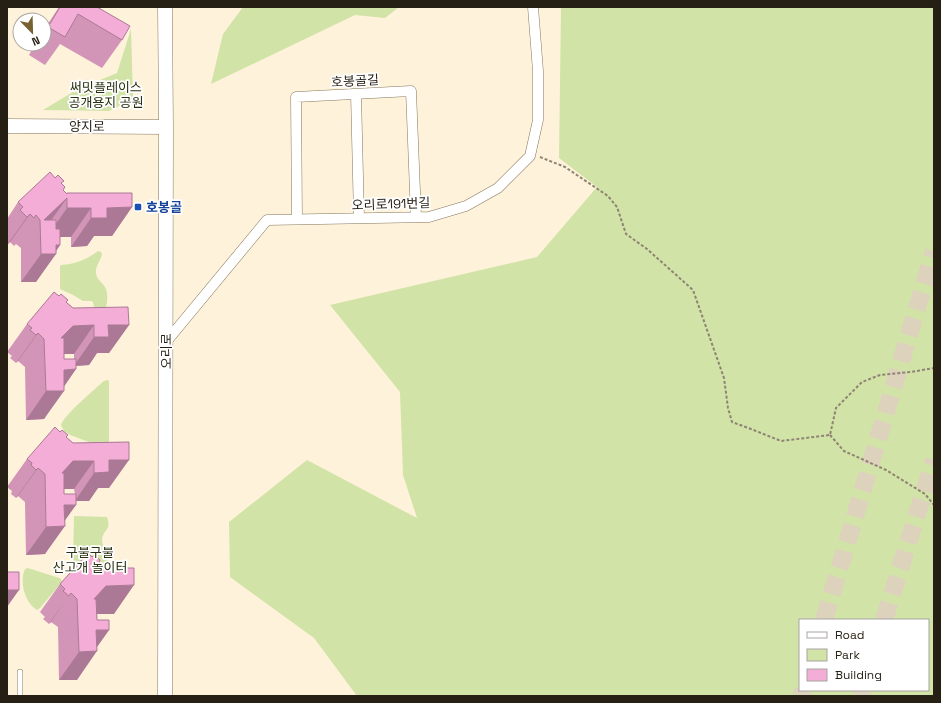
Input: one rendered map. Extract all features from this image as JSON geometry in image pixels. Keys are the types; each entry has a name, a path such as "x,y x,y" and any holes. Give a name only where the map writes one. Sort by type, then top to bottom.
{"main road":[{"name":"오리로","path":"165,7 165,696"},
{"name":"양지로","path":"7,126 166,127"}],"street":[{"name":"오리로191번길","path":"166,342 267,220 429,217 466,206 498,188 530,156 538,120 538,71 533,7"},
{"name":"호봉골길","path":"297,219 296,97 411,91 416,218"},
{"path":"356,94 359,218"}],"lane":[{"path":"20,672 20,696"}],"path":[{"path":"527,159 537,156 565,167 608,196 618,207 626,234 647,249 693,290 724,378 728,408 732,422 781,441 830,435"},
{"path":"830,435 836,408 862,382 880,375 934,368"},
{"path":"830,435 844,451 886,470 925,494 934,505"}],"green space":[{"path":"243,7 399,7 385,18 355,15 211,84 223,34"},
{"path":"561,7 934,7 934,696 357,696 314,638 230,577 229,522 307,460 417,518 403,475 400,392 330,305 537,257 597,187 559,158"},
{"name":"써밋플레이스 공개용지 공원","path":"131,29 133,99 109,111 43,110 78,89 117,73"},
{"path":"98,251 102,254 96,268 96,273 107,292 105,309 94,307 93,302 83,301 60,289 61,265 80,261"},
{"path":"107,380 109,381 109,443 105,448 70,435 64,431 61,425 73,409"},
{"name":"구불구불 산고개 놀이터","path":"74,516 107,517 108,528 102,540 108,560 102,576 74,568"},
{"path":"28,568 59,578 62,582 37,610 29,602 24,592 23,574 25,569"}],"building":[{"path":"60,7 97,7 130,26 122,40 78,14 65,37 52,29 52,20"},
{"path":"50,172 55,178 58,175 64,181 61,183 65,187 63,190 67,194 132,193 132,207 107,208 107,218 91,218 91,208 67,208 67,198 44,220 56,220 56,229 60,229 60,245 56,245 56,254 41,254 40,220 36,215 34,218 30,214 27,217 20,210 23,207 18,202"},
{"path":"54,292 59,296 61,294 68,300 66,302 73,308 128,307 129,325 108,325 109,337 94,337 94,325 73,326 61,338 64,338 64,359 76,359 76,369 64,370 64,391 46,391 44,339 38,333 36,335 30,330 32,328 27,324"},
{"path":"55,427 60,432 62,430 68,435 66,437 73,443 129,442 129,460 109,460 109,472 94,473 94,461 73,461 62,473 64,473 64,494 76,494 76,505 64,505 65,526 46,527 45,474 38,468 36,470 31,465 32,463 27,459"},
{"path":"88,553 92,557 94,555 100,560 99,562 106,568 134,568 134,585 106,586 94,599 96,599 97,620 109,620 109,630 96,630 97,651 79,652 77,599 71,593 69,596 63,591 65,589 60,584"},
{"path":"7,572 19,572 19,590 7,590"}],"tunnel":[{"path":"824,619 934,251"},
{"path":"884,619 934,460"},
{"path":"801,696 803,691"},
{"path":"861,696 863,691"}],"place":[{"name":"호봉골","path":"138,207"}]}
